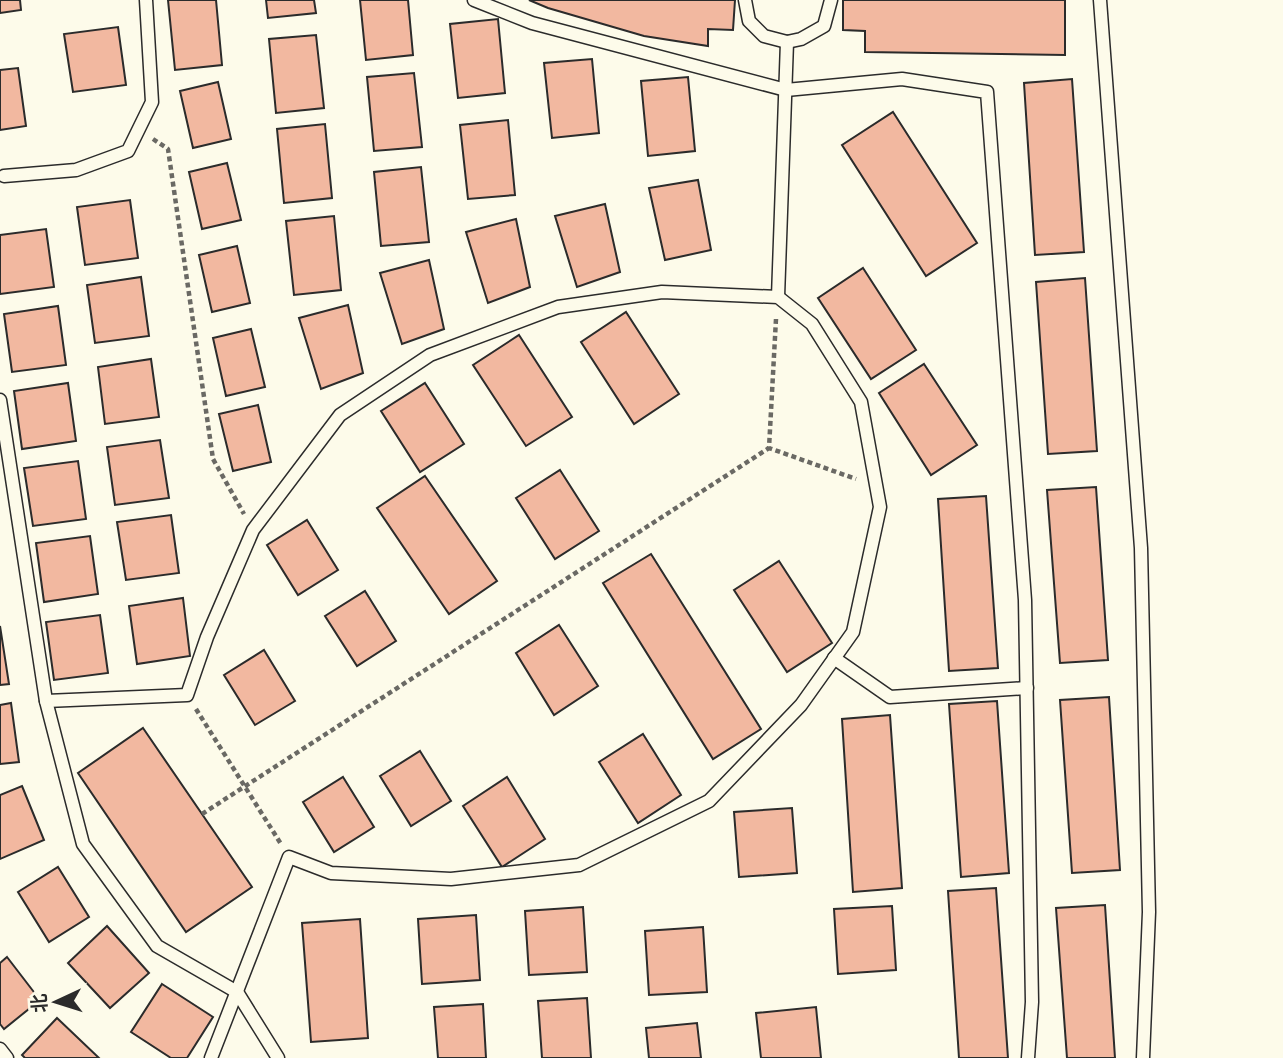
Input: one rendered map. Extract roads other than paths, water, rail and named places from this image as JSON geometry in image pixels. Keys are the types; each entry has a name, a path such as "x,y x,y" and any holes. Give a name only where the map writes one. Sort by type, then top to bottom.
{"lane":[{"path":"0,190 2,173 76,170 128,150 152,102 146,0"},
{"path":"474,0 532,23 786,90 902,79 987,92 1025,600 1032,1002 1028,1058"},
{"path":"745,0 749,21 764,36 787,42 800,39 824,26 831,0"},
{"path":"1100,0 1141,548 1149,912 1143,1058"},
{"path":"778,297 787,42"},
{"path":"46,701 187,695 207,637 253,530 340,415 430,355 558,307 662,292 778,297 812,324 861,402 880,507 853,632 801,705 709,801 579,865 451,879 331,873 289,857 211,1058"},
{"path":"0,400 46,701 83,844 157,946 237,992 278,1058"},
{"path":"834,658 890,697 1027,688"},
{"path":"0,1049 7,1058"}]}
